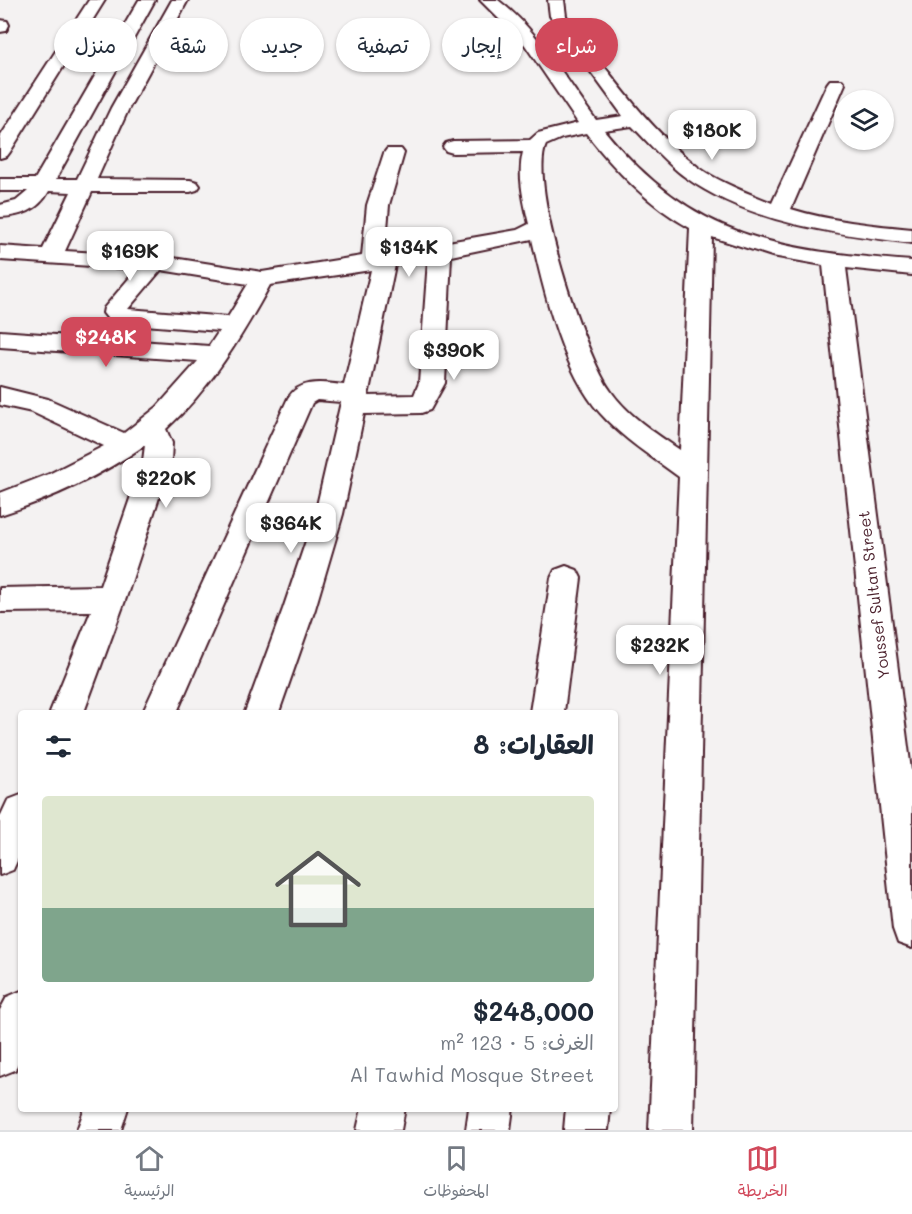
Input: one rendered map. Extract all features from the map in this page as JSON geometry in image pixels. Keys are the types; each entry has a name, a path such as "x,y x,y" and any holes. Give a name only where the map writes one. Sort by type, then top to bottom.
{"street":[{"path":"0,152 97,0"},
{"path":"0,211 18,209 31,203 147,0"},
{"path":"51,257 120,108 180,0"},
{"path":"488,0 506,12 640,180 668,204 701,225 759,245 834,261 912,268"},
{"path":"556,0 558,15 631,121 692,172 724,190 807,221 912,236"},
{"path":"779,212 836,84"},
{"path":"631,121 556,132 544,137 533,153 531,170 541,227 574,343 586,373 600,396 632,428 692,472"},
{"path":"453,147 536,146"},
{"path":"262,710 299,609 329,514 354,400 379,263 378,205 394,153"},
{"path":"0,185 190,186"},
{"path":"671,1130 701,225"},
{"path":"0,275 5,254 154,264 262,279 379,263 515,237 541,227"},
{"path":"161,710 301,398 312,392 354,400 421,404 428,394 432,383 440,251"},
{"name":"Youssef Sultan Street","path":"834,261 912,929"},
{"path":"154,264 116,308 115,313 120,316 234,325"},
{"path":"0,504 65,479 127,445 151,427 186,391 214,354 262,279"},
{"path":"0,339 214,354"},
{"path":"0,396 47,407 127,445"},
{"path":"67,710 111,598 157,461 160,449 159,437 151,427"},
{"path":"547,710 566,578"},
{"path":"0,600 111,598"},
{"path":"0,857 18,818"},
{"path":"0,1055 18,1017"},
{"path":"99,1130 106,1112"},
{"path":"379,1130 383,1112"},
{"path":"488,1130 490,1112"},
{"path":"586,1130 588,1112"}]}
